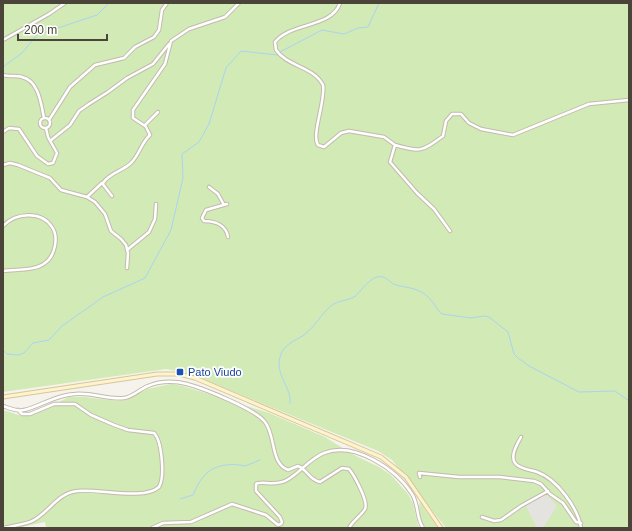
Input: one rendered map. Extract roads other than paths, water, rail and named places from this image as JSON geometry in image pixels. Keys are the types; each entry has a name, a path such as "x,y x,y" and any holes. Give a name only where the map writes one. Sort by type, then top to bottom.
{"main road":[{"path":"3,397 157,374 179,374 195,378 381,457 406,478 442,528"}],"street":[{"path":"3,40 49,14 65,3"},
{"path":"46,128 49,125 49,120 70,86 95,65 124,58 135,46 154,38 159,30 162,10 167,3"},
{"path":"50,141 70,125 79,111 127,78 153,64 175,38 189,29 225,17 239,3"},
{"path":"340,3 337,9 320,22 294,28 285,33 276,42 276,50 286,59 311,72 323,85 322,111 316,138 318,145 324,147 341,133 349,131 384,137 394,145 418,150 429,147 443,136 446,121 452,114 461,114 469,123 481,129 513,135 589,104 629,100"},
{"path":"87,197 109,177 130,165 140,152 143,141 150,135 145,126 133,118 132,112 152,81 164,67 170,43"},
{"path":"3,75 23,77 32,83 39,98 44,118"},
{"path":"145,126 158,112"},
{"path":"44,118 49,120"},
{"path":"3,132 9,128 19,129 37,156 48,164 53,163 57,153 50,141 46,128 40,125 40,120 44,118"},
{"path":"394,145 390,162 417,193 434,208 450,231"},
{"path":"3,165 18,165 50,178 61,190 87,197 102,208 111,230 121,239 128,250 127,268"},
{"path":"103,184 112,196"},
{"path":"209,187 218,194 225,204 206,210 202,219 219,224 224,228 228,237"},
{"path":"128,250 145,237 151,229 155,219 156,204"},
{"path":"3,226 18,216 35,216 43,219 52,227 56,243 50,259 45,264 38,267 3,271"},
{"path":"3,406 23,410 48,400 73,394 123,398 148,386 160,383 174,382 188,384 257,413 266,423 271,433 276,457 281,466 288,470 298,466 302,467 312,479 320,482 342,468 349,469 366,502 365,510 352,522 349,528"},
{"path":"4,528 35,520 61,497 76,491 115,493 151,492 159,487 162,478 160,442 154,432 128,430 91,415 75,404 54,404 30,414 22,414 18,410"},
{"path":"521,438 513,457 515,463 520,467 539,473 548,478 577,511 581,528"},
{"path":"152,528 163,523 191,522 232,504 266,515 278,525 281,524 282,522 280,517 256,491 255,486 260,482 272,484 282,482 298,473 302,467 312,459 324,452 336,449 352,451 390,469 412,494 417,505 419,519 423,528"},
{"path":"420,477 419,473 459,477 500,477 534,481 541,484 563,503 576,522 581,523"},
{"path":"482,517 494,521 501,520 521,506 548,491"}],"waterway":[{"path":"3,67 22,53 37,35 97,15 109,3"},
{"path":"280,52 322,30 344,34 358,28 368,27 379,3"},
{"path":"3,350 7,354 18,355 24,353 33,343 49,340 62,326 103,297 145,278 171,230 183,178 182,154 199,142 209,124 226,68 241,51 277,55"},
{"path":"290,403 289,392 281,376 279,364 280,357 284,349 290,343 308,332 331,306 354,297 371,280 379,277 383,277 394,284 422,292 431,300 438,311 442,314 471,318 484,316 489,317 508,332 514,354 518,358 529,366 579,392 615,391 629,401"},
{"path":"180,499 193,495 202,478 213,469 223,465 245,466 260,460"}],"place":[{"name":"Pato Viudo","path":"180,372"}]}
